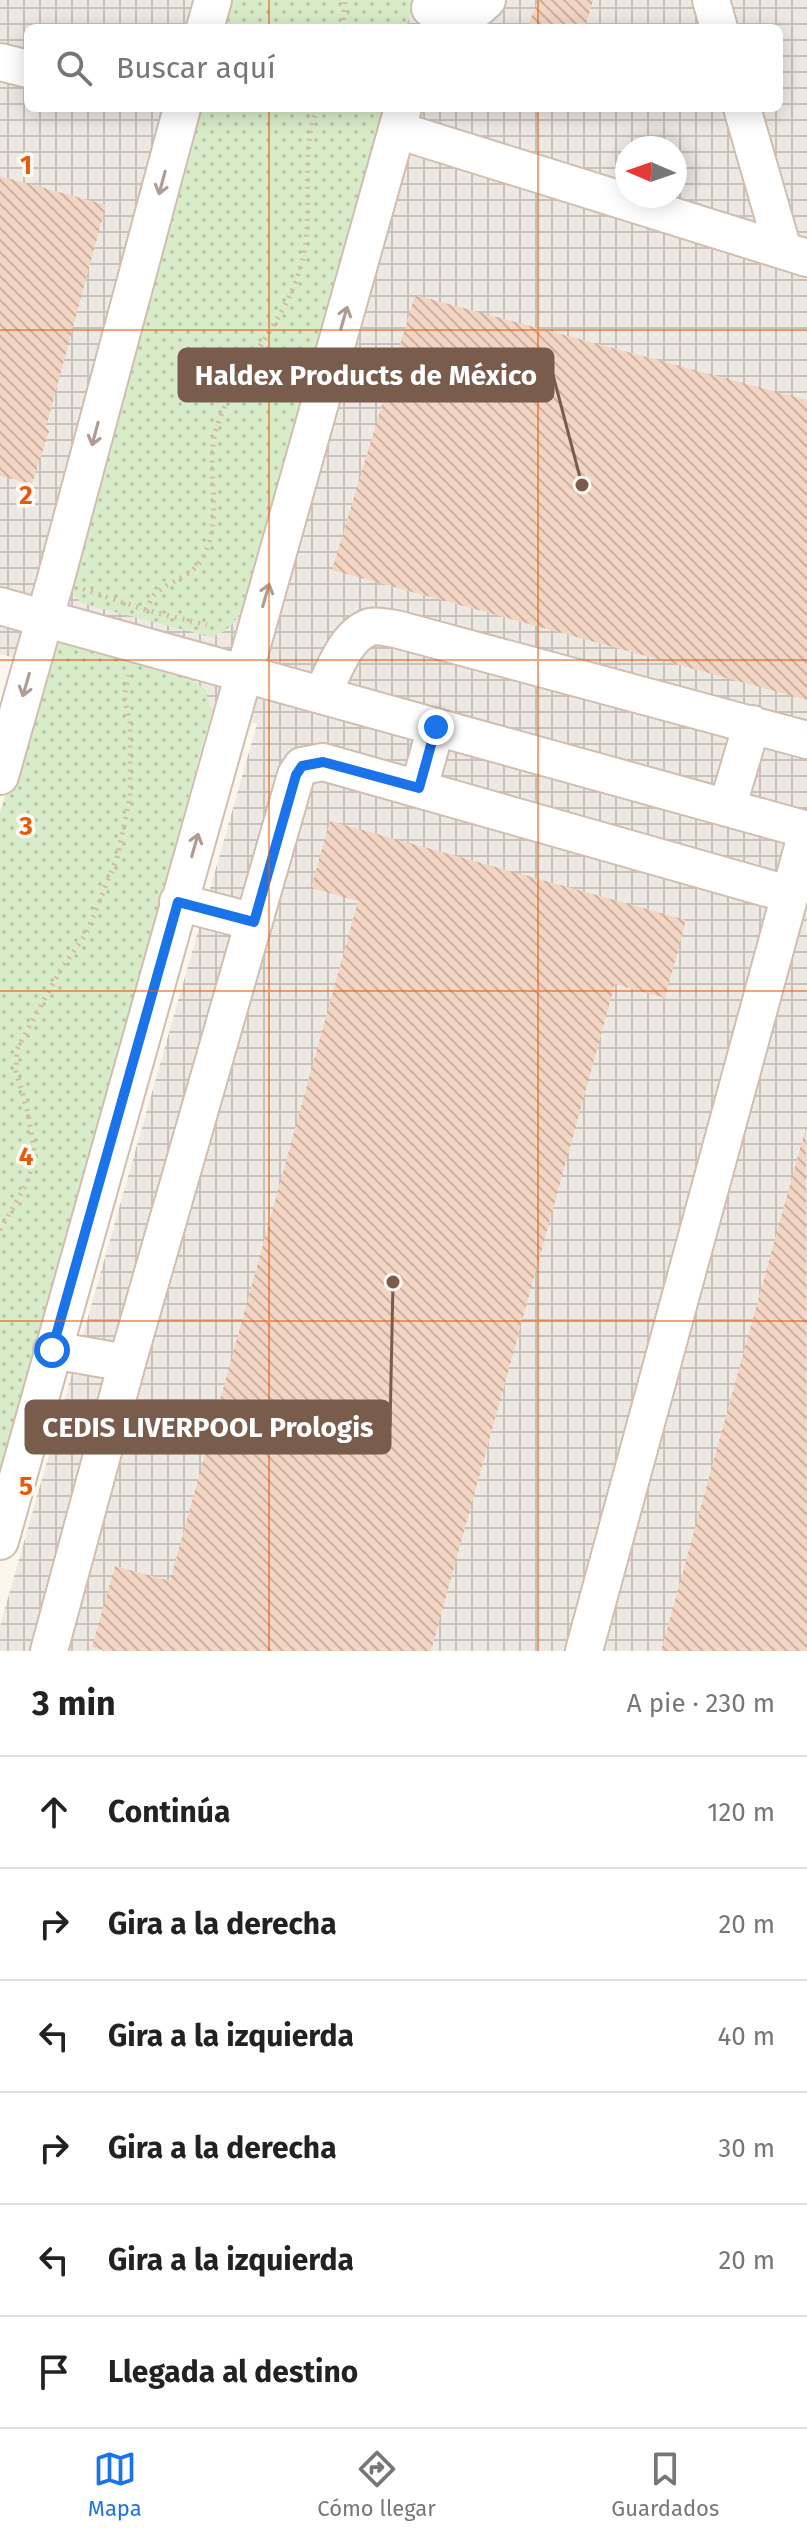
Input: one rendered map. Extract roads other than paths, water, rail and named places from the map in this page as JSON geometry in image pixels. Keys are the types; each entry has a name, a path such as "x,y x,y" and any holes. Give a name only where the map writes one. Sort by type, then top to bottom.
{"street":[{"path":"429,12 478,8 487,0"},
{"path":"711,0 718,24"},
{"path":"0,62 24,68"},
{"path":"0,776 180,112"},
{"path":"743,112 795,254"},
{"path":"0,1541 400,119 795,254"},
{"path":"0,606 807,831 584,1651"},
{"path":"322,695 347,646 360,632 373,626 396,629 807,740"},
{"path":"727,808 752,724"},
{"path":"419,788 436,727"},
{"path":"49,1651 127,1363 296,775 302,766 323,762 788,894"},
{"path":"178,902 254,922"},
{"path":"52,1350 127,1363"}],"place":[{"name":"Haldex Products de México","path":"582,485"},
{"name":"CEDIS LIVERPOOL Prologis","path":"393,1282"}]}
